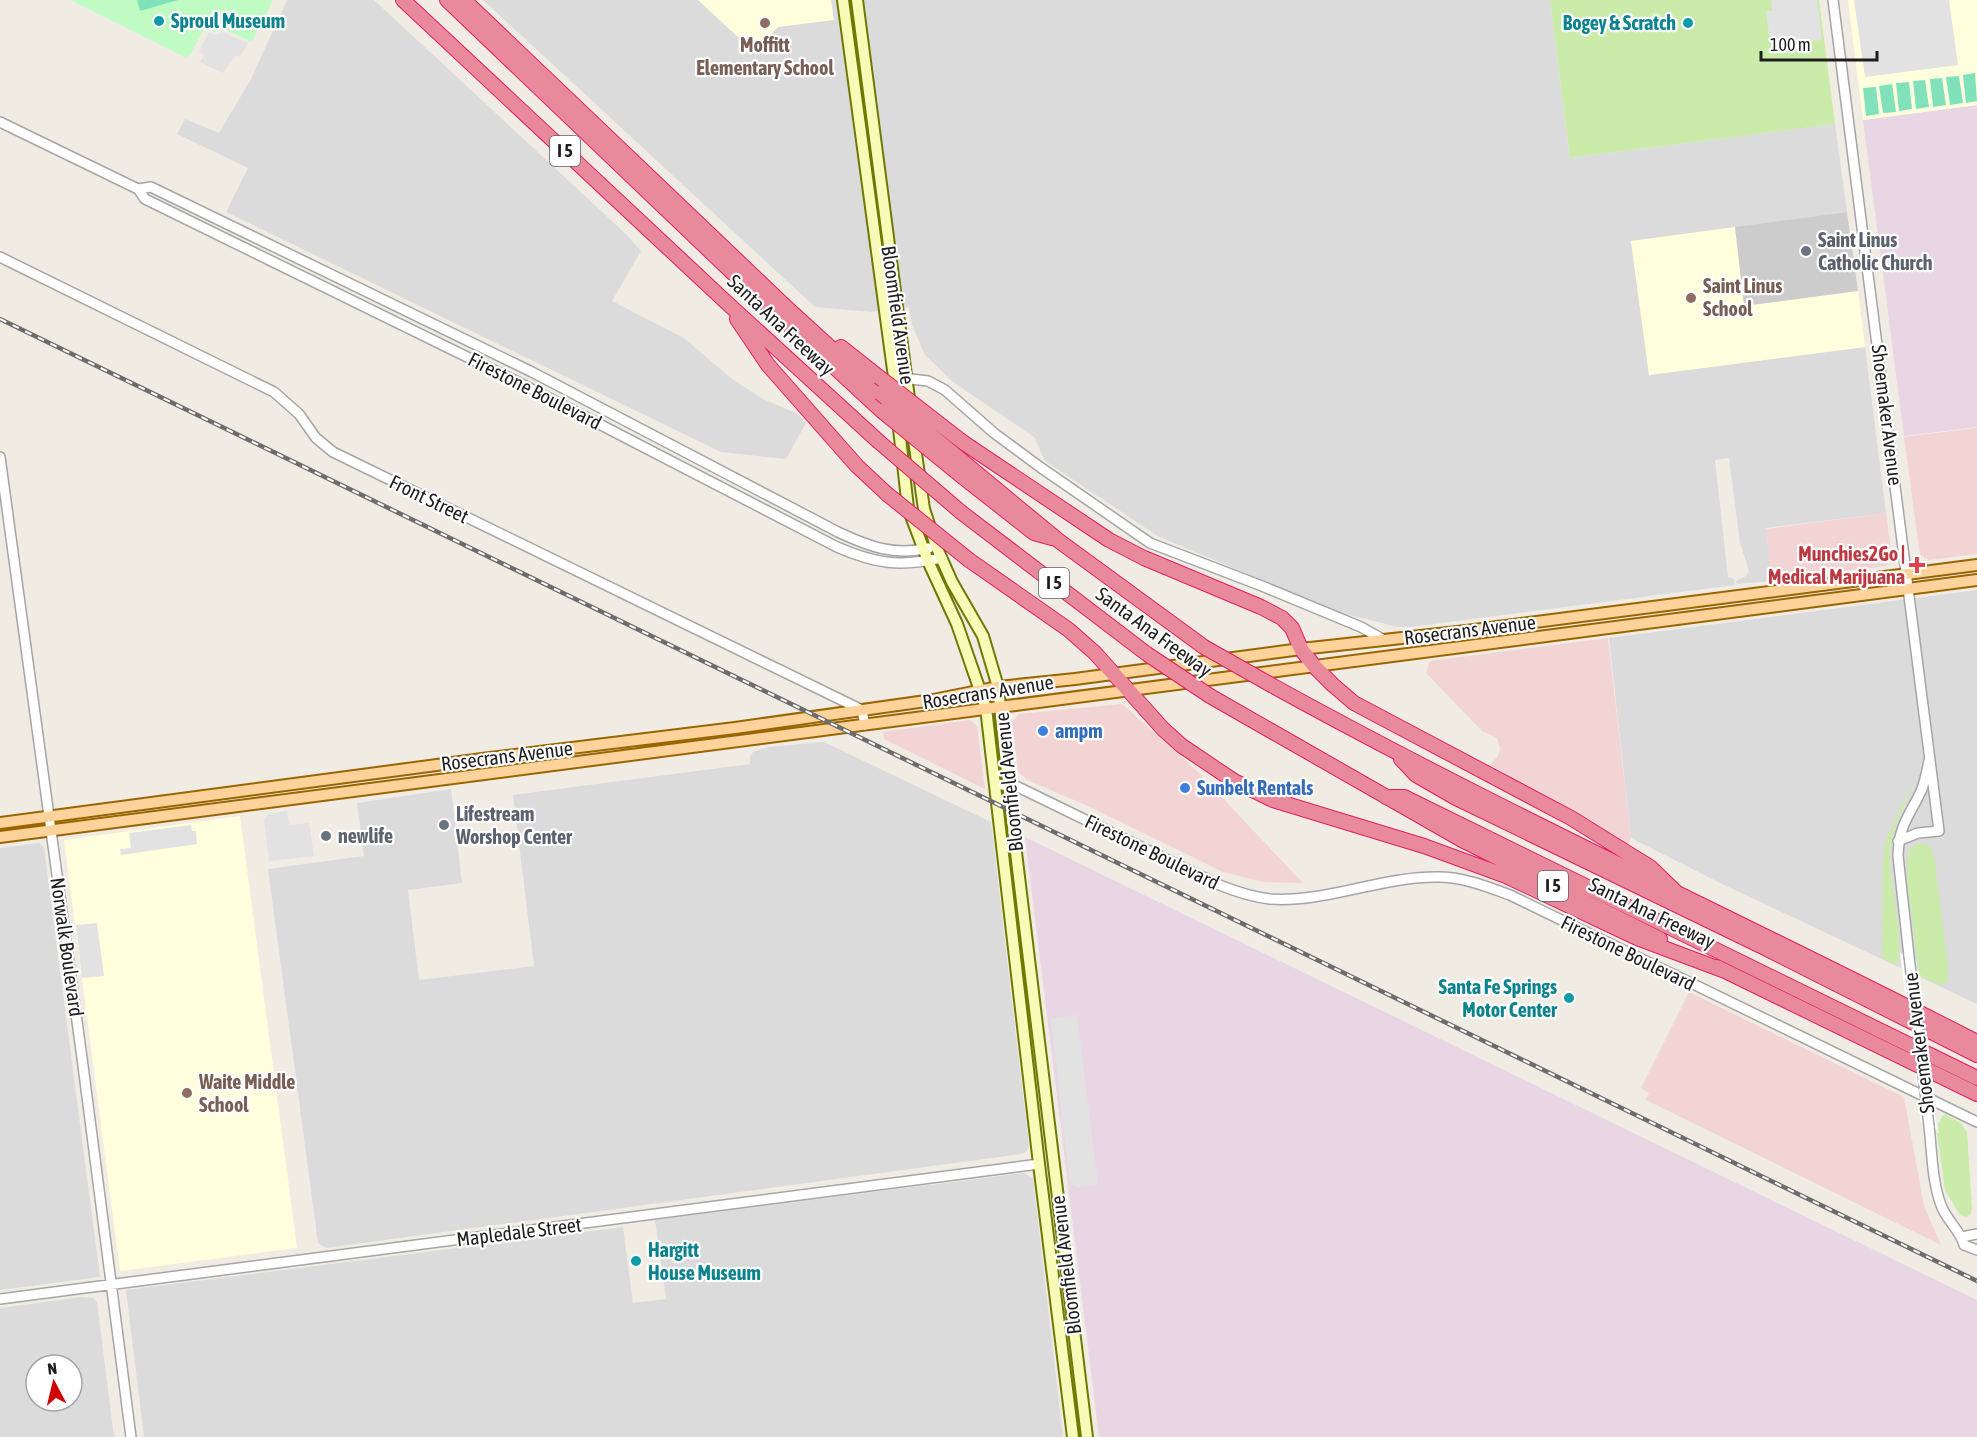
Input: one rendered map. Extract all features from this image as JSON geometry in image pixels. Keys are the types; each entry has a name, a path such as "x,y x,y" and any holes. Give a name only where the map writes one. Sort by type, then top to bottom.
{"highway":[{"name":"Santa Ana Freeway","path":"404,0 878,441 962,513 1147,654 1210,696 1462,840 1977,1094"},
{"path":"447,0 753,292 882,411 969,474"},
{"name":"Santa Ana Freeway","path":"464,0 785,306 969,474 1204,647 1396,753 1977,1042"},
{"path":"726,302 768,365 857,466 887,494 969,560 1070,630 1095,653 1163,729 1182,746 1234,781 1273,800 1424,846 1506,876 1637,938 1725,971"},
{"path":"785,306 964,443 1109,540 1144,558 1262,607 1282,618 1292,628 1301,649 1315,667 1354,703 1571,819 1650,867 1676,892"},
{"path":"1396,753 1416,775 1456,798 1977,1054"},
{"path":"1384,797 1404,797 1977,1078"}],"main road":[{"name":"Bloomfield Avenue","path":"843,0 894,379 908,508 928,561 957,624 986,708 1073,1437"},
{"name":"Bloomfield Avenue","path":"857,0 907,378 916,466 924,509 936,546 952,582 983,636 998,687 1087,1437"},
{"name":"Rosecrans Avenue","path":"0,823 862,710 933,700 998,687 1977,565"},
{"name":"Rosecrans Avenue","path":"0,837 1977,580"},
{"path":"1568,617 1570,633"},
{"path":"1532,622 1535,638"},
{"path":"1492,627 1495,643"},
{"path":"1052,1153 1039,1164 1055,1176"},
{"path":"1044,1204 1060,1212 1047,1224"}],"street":[{"name":"Shoemaker Avenue","path":"1833,0 1940,831 1918,833 1898,841 1898,863 1940,1203 1949,1222 1962,1237 1964,1245 1977,1251"},
{"name":"Firestone Boulevard","path":"0,122 138,189 145,199 516,381 837,547 861,557 894,564 942,558"},
{"name":"Firestone Boulevard","path":"138,189 151,187 531,372 846,536 879,549 905,551 936,546"},
{"name":"Front Street","path":"0,257 274,392 299,414 316,438 333,452 862,710"},
{"path":"894,379 928,381 945,390 994,433 1040,468 1150,543 1361,627 1384,640"},
{"name":"Norwalk Boulevard","path":"0,457 131,1437"},
{"path":"862,710 865,725"},
{"path":"1898,841 1903,824 1922,788 1930,756"},
{"name":"Firestone Boulevard","path":"995,784 1018,787 1217,884 1249,895 1270,899 1300,898 1411,878 1442,877 1472,882 1510,895 1977,1122"},
{"name":"Mapledale Street","path":"0,1299 1039,1164"},
{"path":"1962,1237 1977,1234"}],"shaded area":[{"path":"287,0 374,0 627,235 641,251 612,301 684,338 732,379 763,399 798,414 806,423 786,459 721,452 226,212 248,168 177,134 185,119 219,133 251,79"},
{"path":"483,0 1550,0 1570,158 1835,124 1847,212 1631,242 1649,375 1865,347 1886,513 1766,528 1772,581 1737,584 1736,581 1746,576 1749,571 1740,543 1729,458 1715,460 1728,577 1734,579 1735,585 1411,627 1398,627 1342,613 1159,537 1045,461 1034,437 953,382 925,355 912,325 909,307 871,312 815,307"},
{"name":"Moffitt Elementary School","path":"698,0 831,0 834,20 778,27 754,52"},
{"path":"1771,0 1817,0 1822,40 1780,45 1773,41 1769,35 1766,11 1772,11"},
{"path":"1848,0 1977,0 1977,105 1863,120"},
{"path":"1854,0 1949,0 1958,65 1865,77"},
{"path":"209,32 215,35 222,32 248,43 240,57 236,55 223,73 200,62 204,55 199,52"},
{"path":"1977,105 1977,427 1904,436 1863,120"},
{"path":"1847,212 1858,291 1744,306 1735,227"},
{"name":"Saint Linus School","path":"1735,227 1745,306 1858,291 1865,347 1649,375 1631,241"},
{"path":"1977,428 1977,554 1929,560 1920,555 1904,437"},
{"path":"1886,513 1892,559 1886,566 1772,581 1766,529"},
{"path":"1977,590 1977,1004 1720,883 1631,838 1609,638"},
{"path":"1608,638 1631,839 1628,845 1490,765 1498,756 1500,749 1497,738 1482,731 1426,673 1430,661"},
{"path":"1122,704 1197,771 1303,883 1263,882 1223,872 1088,806 1027,780 1018,771 1012,721 1019,714"},
{"path":"970,720 977,726 985,789 884,739 883,732"},
{"path":"824,742 991,822 1029,1147 1026,1152 326,1248 318,1243 268,869 364,856 357,803 451,789 462,883 408,890 419,980 534,966 513,795 750,764 753,752 768,747"},
{"path":"287,811 289,825 309,823 314,856 269,861 264,820 268,814"},
{"name":"Waite Middle School","path":"240,816 297,1248 120,1271 64,840"},
{"path":"191,825 192,831 196,831 197,844 121,855 120,849 131,848 129,833"},
{"path":"1025,837 1977,1300 1977,1437 1099,1437"},
{"path":"39,843 44,848 100,1277 0,1290 0,848"},
{"path":"97,923 104,976 82,978 76,925"},
{"path":"1689,992 1904,1097 1924,1206 1941,1245 1646,1100 1649,1093 1641,1088"},
{"path":"1077,1015 1098,1185 1077,1188 1070,1183 1051,1019"},
{"path":"1024,1173 1033,1178 1063,1437 144,1437 126,1290 623,1227 633,1303 666,1299 655,1220"},
{"path":"81,1297 93,1298 97,1302 114,1437 0,1437 0,1308"}],"green space":[{"path":"70,0 273,0 253,40 250,41 224,29 214,32 205,27 190,55 185,57"},
{"path":"137,0 178,0 140,11"},
{"path":"1550,0 1819,0 1835,124 1570,158"},
{"path":"1975,73 1977,101 1966,103 1963,75"},
{"path":"1959,76 1963,103 1950,105 1946,77"},
{"path":"1942,78 1946,105 1933,107 1930,79"},
{"path":"1925,80 1929,107 1916,109 1913,81"},
{"path":"1909,82 1912,109 1899,111 1896,83"},
{"path":"1892,84 1896,112 1883,113 1879,86"},
{"path":"1876,87 1879,114 1866,116 1863,88"},
{"path":"1914,783 1896,826 1890,853 1899,943 1896,965 1882,958 1883,858 1887,836"},
{"path":"1923,843 1931,848 1934,856 1948,967 1948,980 1941,985 1919,976 1907,859 1912,848"},
{"path":"1944,1114 1961,1123 1967,1132 1972,1209 1970,1215 1966,1217 1960,1215 1945,1190 1937,1133 1939,1133 1938,1124"}],"pier":[{"path":"1900,953 1916,960 1937,1130 1921,1122"}],"railway":[{"path":"0,319 1977,1281"}],"place":[{"name":"Sproul Museum","path":"159,21"},
{"name":"Moffitt Elementary School","path":"765,23"},
{"name":"Bogey & Scratch","path":"1688,23"},
{"name":"Saint Linus Catholic Church","path":"1806,251"},
{"name":"Saint Linus School","path":"1691,298"},
{"name":"Munchies2Go | Medical Marijuana","path":"1917,565"},
{"name":"ampm","path":"1043,731"},
{"name":"Sunbelt Rentals","path":"1185,788"},
{"name":"Lifestream Worshop Center","path":"444,825"},
{"name":"newlife","path":"326,836"},
{"name":"Santa Fe Springs Motor Center","path":"1569,998"},
{"name":"Waite Middle School","path":"187,1093"},
{"name":"Hargitt House Museum","path":"636,1261"}]}
